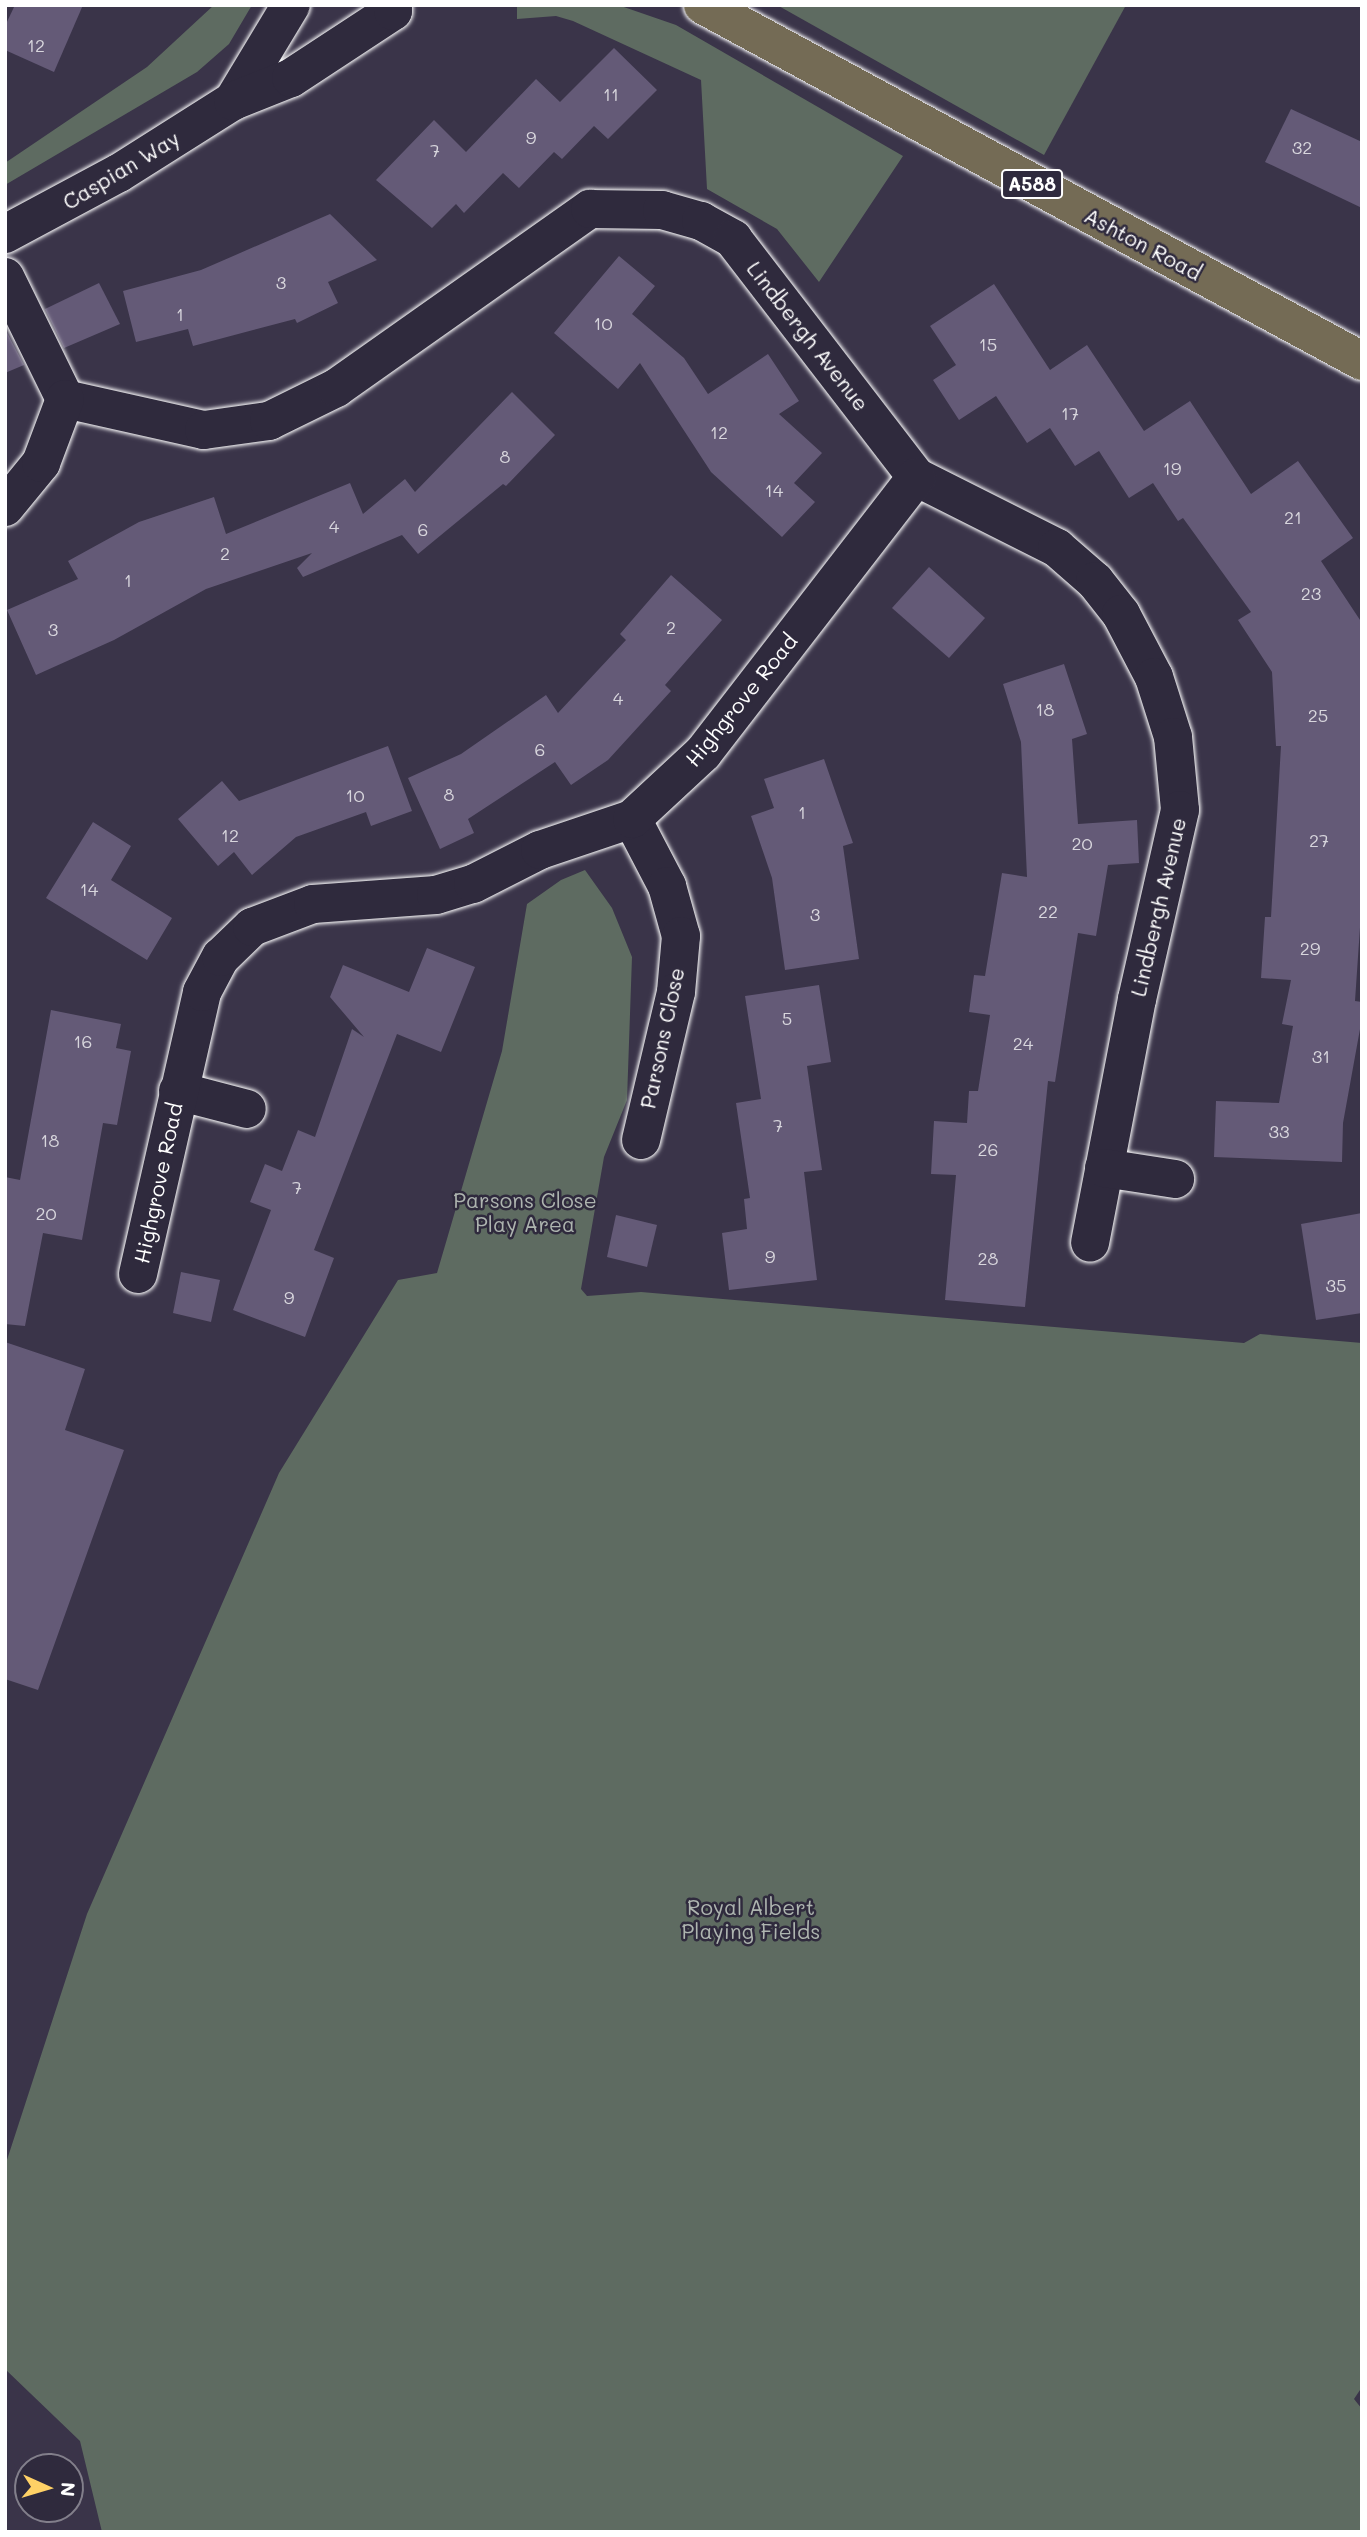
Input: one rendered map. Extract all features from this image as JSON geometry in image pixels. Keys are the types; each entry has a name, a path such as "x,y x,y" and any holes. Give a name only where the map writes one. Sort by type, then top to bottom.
{"main road":[{"name":"Ashton Road","path":"702,5 1362,361"}],"street":[{"name":"Caspian Way","path":"233,101 291,5"},
{"name":"Caspian Way","path":"5,234 119,173 233,101 291,78 393,11 393,5"},
{"name":"Lindbergh Avenue","path":"65,399 204,430 269,421 336,388 590,209 662,210 701,220 733,239 916,477 1057,548 1095,581 1127,624 1154,677 1174,737 1180,810 1090,1242"},
{"path":"5,277 65,399 41,463 5,507"},
{"name":"Highgrove Road","path":"138,1274 202,992 221,957 252,927 313,904 436,895 473,884 540,850 632,819 703,753 916,477"},
{"name":"Parsons Close","path":"632,819 667,887 681,936 676,992 640,1140"},
{"name":"Highgrove Road","path":"178,1091 247,1109"},
{"path":"1104,1168 1175,1178"}],"green space":[{"path":"214,5 252,5 229,44 197,72 5,185 5,163 147,67"},
{"path":"517,5 618,5 676,25 903,156 819,282 777,229 707,189 701,80 573,21 556,16 517,19"},
{"path":"777,5 1126,5 1044,155"},
{"name":"Royal Albert Playing Fields","path":"585,870 612,908 632,957 627,1100 604,1157 581,1289 587,1296 641,1292 1244,1343 1260,1334 1362,1343 1362,2387 1354,2399 1362,2409 1362,2532 102,2532 80,2441 5,2369 5,2166 87,1914 279,1473 398,1280 437,1273 502,1051 527,904 561,880"}],"building":[{"path":"15,5 83,5 54,72 5,50 5,26"},
{"path":"614,48 657,90 608,139 594,126 562,159 554,152 519,188 503,173 464,213 456,204 432,228 376,180 434,120 466,152 536,79 560,102"},
{"path":"1291,109 1362,142 1362,208 1265,162"},
{"path":"330,214 377,260 328,282 338,303 297,323 295,319 193,346 188,329 136,342 123,291 201,270"},
{"path":"619,256 655,286 632,314 684,358 708,394 768,354 799,401 779,414 822,453 794,483 815,502 782,537 711,472 640,363 618,389 554,333"},
{"path":"99,283 120,324 64,348 45,309"},
{"path":"994,284 1050,370 1087,345 1144,431 1190,401 1251,494 1298,461 1353,538 1321,561 1362,623 1362,898 1355,1001 1362,1002 1362,1018 1343,1123 1342,1162 1214,1157 1216,1101 1279,1103 1293,1026 1282,1024 1291,980 1261,978 1265,917 1271,917 1281,746 1276,746 1272,672 1238,620 1251,612 1183,518 1178,521 1153,483 1129,498 1099,451 1075,466 1050,428 1027,443 996,396 959,420 933,380 956,365 930,326"},
{"path":"5,329 24,365 5,373"},
{"path":"512,392 555,435 506,486 503,484 418,554 402,535 303,577 297,568 312,553 206,589 114,640 36,675 7,610 78,579 68,561 139,522 214,497 226,534 350,483 363,514 405,479 415,492"},
{"path":"929,567 985,618 949,658 892,608"},
{"path":"671,575 722,620 665,685 671,691 608,760 571,785 555,762 468,819 474,833 440,849 408,778 461,754 546,695 558,713 626,640 620,634"},
{"path":"1064,664 1087,734 1072,739 1078,824 1137,820 1139,863 1108,865 1096,936 1078,933 1055,1082 1048,1081 1025,1307 945,1300 956,1175 931,1174 934,1121 967,1123 969,1091 978,1091 990,1015 969,1012 974,975 985,976 1002,873 1027,877 1021,742 1003,684"},
{"path":"388,746 412,811 371,826 366,812 296,837 252,875 234,852 218,866 178,819 222,781 239,801"},
{"path":"824,759 853,843 843,846 859,959 785,970 772,878 751,816 774,808 764,779"},
{"path":"93,822 131,846 111,880 172,918 147,960 46,898"},
{"path":"427,948 475,967 441,1052 397,1034 314,1250 334,1258 305,1337 233,1310 271,1210 250,1202 265,1164 282,1171 298,1130 315,1137 352,1029 364,1037 330,997 343,965 409,992"},
{"path":"819,985 831,1062 807,1066 822,1170 804,1172 817,1280 729,1290 722,1233 747,1229 744,1199 750,1198 736,1103 761,1099 745,996"},
{"path":"51,1010 121,1024 116,1048 131,1051 117,1125 103,1123 82,1240 43,1233 25,1326 5,1324 5,1177 20,1180"},
{"path":"1362,1213 1362,1313 1316,1320 1301,1224"},
{"path":"616,1215 657,1225 647,1267 607,1257"},
{"path":"181,1272 220,1280 211,1322 173,1313"},
{"path":"5,1342 85,1369 65,1430 124,1450 38,1690 5,1679"}],"park label":[{"name":"Parsons Close Play Area","path":"525,1212"}]}
